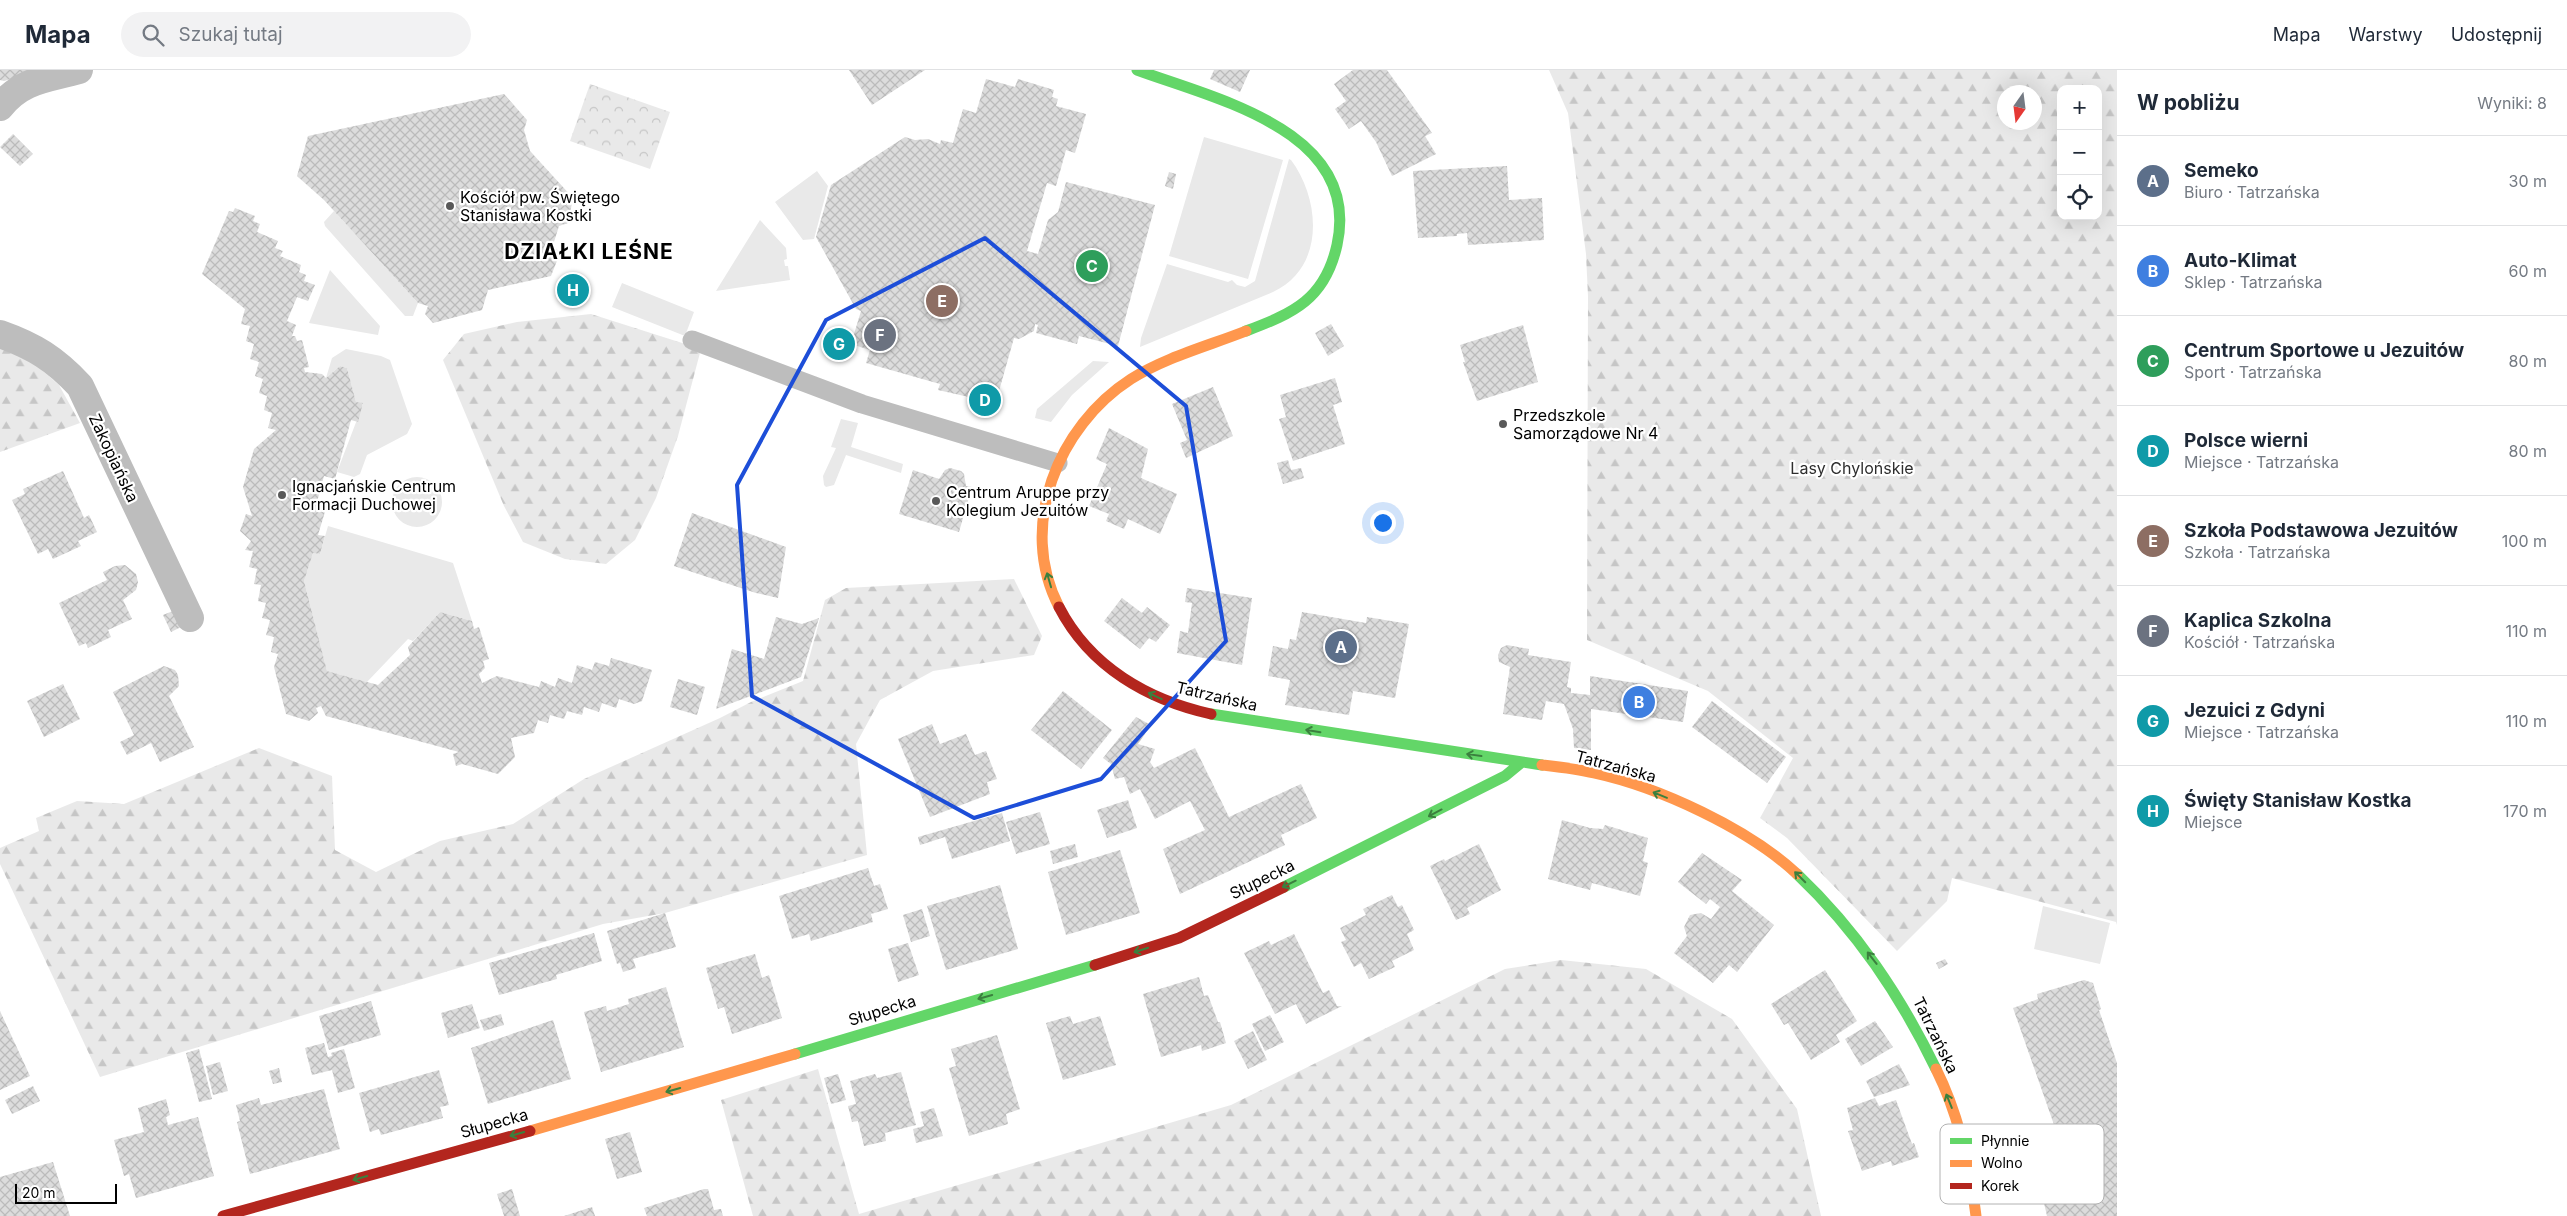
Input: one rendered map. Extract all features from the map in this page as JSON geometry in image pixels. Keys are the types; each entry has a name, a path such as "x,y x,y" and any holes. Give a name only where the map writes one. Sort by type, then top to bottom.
{"street":[{"path":"0,107 10,94 27,84 79,70"},
{"name":"Tatrzańska","path":"1137,70 1254,115 1286,131 1309,148 1323,167 1338,210 1340,229 1337,247 1322,283 1306,304 1283,317 1146,370 1119,387 1095,407 1074,431 1058,463 1047,496 1043,527 1048,581 1064,613 1091,652 1134,686 1162,700 1231,718 1595,773 1641,787 1686,805 1749,839 1792,869 1834,911 1887,978 1928,1053 1951,1105 1957,1124"},
{"name":"Zakopiańska","path":"0,334 31,345 60,365 80,386 190,618"},
{"name":"Słupecka","path":"223,1216 676,1090 1179,938 1428,816 1505,776 1522,762"}],"lane":[{"path":"692,340 862,404 1058,463"}],"highlighted area":[{"path":"985,238 1186,406 1226,641 1101,779 974,818 752,696 737,485 826,320"}],"green space":[{"name":"Lasy Chylońskie","path":"1549,70 2117,70 2117,925 2116,922 1952,878 1947,901 1897,951 1787,838 1760,818 1793,758 1708,691 1587,640 1588,296 1586,254 1568,113"},
{"path":"590,84 670,112 650,169 570,141"},
{"path":"1204,137 1283,160 1248,279 1169,256"},
{"path":"1289,159 1301,176 1308,194 1312,213 1313,232 1309,250 1302,267 1290,281 1273,292 1140,347 1141,338 1167,264 1228,282 1232,280 1237,285 1245,287 1255,281"},
{"path":"817,171 828,186 814,239 803,240 775,202"},
{"path":"334,211 418,303 413,316 405,316 325,226 324,222"},
{"path":"760,220 786,248 787,259 784,260 785,266 788,266 790,280 716,291"},
{"path":"330,270 380,326 378,335 309,323"},
{"path":"622,283 694,312 685,336 612,307"},
{"path":"591,314 701,349 678,436 656,498 635,540 606,564 565,559 523,542 504,506 443,360 464,334 517,322"},
{"path":"0,346 26,356 59,385 80,423 0,452"},
{"path":"346,349 381,356 390,360 412,424 407,434 367,455 360,474 354,477 337,472 363,404 356,402 347,368 340,366 326,378 332,358"},
{"path":"1093,361 1109,362 1072,395 1051,422 1035,418 1037,409"},
{"path":"841,419 858,423 851,447 903,464 901,473 846,455 834,485 826,487 823,476 836,448 831,447"},
{"path":"417,477 426,479 437,488 442,502 440,511 431,522 417,527 408,525 397,516 392,502 394,493 403,482"},
{"path":"328,526 453,563 472,621 440,612 413,641 408,639 367,682 327,671 304,581 313,553 320,554"},
{"path":"1014,579 1042,636 1034,655 933,671 880,700 856,744 867,855 665,913 603,924 100,1077 0,864 0,848 39,831 36,818 77,801 124,804 259,748 332,776 335,850 376,872 440,841 513,824 584,779 720,718 751,702 803,681 825,600 846,588"},
{"path":"2043,906 2110,923 2100,964 2034,949"},
{"path":"1561,960 1646,969 1732,1019 1797,1109 1821,1216 753,1216 721,1100 818,1069 859,1214 1231,1105 1505,969"}],"building":[{"path":"0,70 41,71 4,81 0,80"},
{"path":"849,70 925,70 872,105"},
{"path":"1214,70 1250,70 1240,92 1210,79"},
{"path":"1353,70 1387,70 1432,133 1425,136 1436,154 1392,176 1376,142 1361,121 1349,129 1335,109 1346,101 1334,84"},
{"path":"986,79 1015,87 1018,79 1054,90 1052,97 1058,99 1056,106 1086,114 1075,153 1066,150 1056,186 1047,183 1027,251 1038,254 1048,220 1058,212 1066,182 1155,205 1118,346 1079,336 1077,344 1036,333 1038,325 1035,324 1034,331 1019,339 1014,338 999,391 1001,392 995,403 938,390 940,384 866,363 870,350 851,344 861,311 856,309 816,237 831,185 905,137 915,140 928,139 940,144 941,140 953,143 963,109 976,113"},
{"name":"Kościół pw. Świętego Stanisława Kostki","path":"504,94 527,120 524,130 530,151 573,198 568,223 559,226 553,245 560,253 551,276 488,290 482,310 433,323 425,314 428,306 418,303 324,200 297,176 308,136"},
{"path":"13,134 33,154 20,166 0,147"},
{"path":"1507,166 1509,200 1542,198 1544,240 1468,245 1467,233 1457,234 1457,236 1418,238 1413,171"},
{"path":"1169,172 1176,174 1173,189 1165,186"},
{"name":"Ignacjańskie Centrum Formacji Duchowej","path":"235,208 255,216 253,221 260,224 257,232 278,241 275,248 283,251 280,256 301,265 299,272 306,275 304,281 315,285 308,301 297,297 287,321 296,325 292,336 295,336 297,341 302,340 309,367 304,368 305,372 322,374 326,378 340,366 347,368 356,402 363,403 358,422 351,420 335,479 324,476 317,502 327,505 318,535 325,536 320,554 313,553 304,581 327,671 378,685 410,655 408,647 440,612 472,621 474,629 479,627 489,659 483,661 485,668 479,674 482,683 497,676 539,687 541,681 555,687 558,678 572,683 577,665 592,670 595,662 609,666 611,658 652,670 642,701 634,704 619,699 616,708 602,703 599,712 584,707 582,715 567,711 564,719 550,715 548,723 538,720 534,733 511,738 515,757 498,774 462,764 456,766 453,754 459,752 326,716 321,706 316,708 318,713 309,721 286,714 274,667 278,654 271,652 274,637 266,635 270,620 262,618 266,603 258,601 261,585 254,584 257,569 249,567 253,551 245,550 251,541 240,531 246,514 252,516 243,487 254,449 276,430 268,428 272,413 264,410 267,396 259,393 263,379 255,376 259,362 250,359 254,344 246,341 250,326 241,324 245,309 202,274 229,211 233,212"},
{"path":"1331,324 1344,346 1328,356 1315,333"},
{"path":"1523,325 1538,382 1477,401 1463,362 1465,362 1460,345"},
{"path":"1335,378 1342,402 1333,405 1345,444 1293,461 1279,419 1286,417 1280,395"},
{"path":"1213,387 1233,436 1186,458 1180,443 1187,440 1172,404"},
{"path":"1109,428 1148,449 1141,478 1177,494 1160,534 1128,519 1124,529 1106,521 1109,514 1089,506 1107,464 1096,459"},
{"path":"1288,460 1291,470 1301,468 1304,478 1283,484 1277,463"},
{"name":"Centrum Aruppe przy Kolegium Jezuitów","path":"950,468 961,471 964,474 966,486 972,487 959,532 899,514 913,470 939,479 945,470"},
{"path":"63,471 84,518 89,515 97,532 78,541 81,546 53,559 48,549 38,554 12,500 25,494 23,489"},
{"path":"692,513 786,547 778,598 756,593 674,566"},
{"path":"125,565 136,574 138,582 136,590 123,600 132,619 108,630 111,637 88,648 86,643 79,646 59,603 107,580 103,572 115,566"},
{"path":"1187,588 1252,598 1242,665 1177,653 1180,631 1188,633 1192,603 1185,602"},
{"path":"1122,598 1142,613 1147,607 1170,625 1156,642 1149,638 1140,649 1104,621"},
{"path":"173,611 181,627 171,632 163,615"},
{"path":"1302,612 1366,623 1367,617 1409,624 1395,698 1353,691 1349,715 1285,705 1290,680 1268,676 1273,646 1288,649 1290,639 1296,640"},
{"path":"776,617 802,624 819,618 801,677 716,709 732,649 764,659"},
{"path":"1507,645 1529,649 1528,655 1571,662 1567,687 1571,688 1571,693 1590,695 1590,676 1688,691 1683,722 1591,709 1591,750 1574,748 1573,729 1564,704 1546,701 1542,720 1503,714 1510,667 1499,662 1498,655 1501,648"},
{"path":"164,666 175,670 178,675 179,686 169,696 194,747 160,762 151,743 127,755 120,742 134,735 113,692"},
{"path":"678,679 705,687 697,715 670,707"},
{"path":"63,684 80,719 44,737 27,701"},
{"path":"1063,691 1112,730 1081,769 1031,730"},
{"path":"1712,701 1786,757 1767,783 1692,727"},
{"path":"1136,717 1151,725 1138,744 1155,749 1150,762 1154,768 1195,748 1229,817 1301,784 1317,818 1281,835 1285,845 1180,894 1163,849 1205,830 1190,801 1155,819 1140,789 1130,794 1124,777 1115,779 1111,764 1103,758"},
{"path":"932,724 940,744 966,734 975,755 986,751 997,779 987,782 990,794 930,817 898,739"},
{"path":"1128,800 1137,828 1107,838 1097,810"},
{"path":"1040,812 1050,844 1016,854 1006,822"},
{"path":"1002,813 1010,841 952,859 945,837 920,845 918,837"},
{"path":"1562,820 1590,828 1603,829 1605,825 1648,838 1643,861 1648,863 1640,896 1592,883 1590,890 1548,879"},
{"path":"1075,844 1078,857 1053,864 1050,851"},
{"path":"1479,844 1501,890 1467,908 1470,914 1456,920 1430,866 1444,859 1445,861"},
{"path":"1120,850 1140,913 1066,935 1048,872"},
{"path":"1702,853 1742,880 1732,891 1774,925 1737,972 1729,965 1713,983 1674,953 1687,936 1684,927 1690,915 1701,913 1711,919 1720,907 1710,899 1706,904 1678,882"},
{"path":"868,868 874,886 880,884 888,909 871,914 873,922 811,941 809,934 792,939 779,896"},
{"path":"1000,885 1018,949 946,970 927,906"},
{"path":"1392,895 1398,907 1402,905 1414,930 1407,934 1414,950 1392,961 1395,967 1369,979 1361,963 1354,967 1341,942 1346,940 1340,928 1366,915 1363,909"},
{"path":"922,909 930,936 911,942 903,915"},
{"path":"665,913 676,947 633,959 636,968 623,972 620,963 617,964 607,931"},
{"path":"594,933 602,961 556,975 557,979 499,995 489,963"},
{"path":"1294,934 1323,993 1329,990 1337,1006 1342,1006 1306,1024 1296,1004 1275,1014 1244,953 1269,941 1271,945"},
{"path":"908,943 919,975 898,982 888,949"},
{"path":"755,954 762,978 769,975 782,1018 732,1034 724,1007 718,1009 706,968"},
{"path":"1945,959 1948,964 1939,969 1936,963"},
{"path":"1825,970 1857,1021 1836,1035 1840,1042 1811,1060 1788,1023 1784,1025 1771,1004"},
{"path":"1199,977 1204,996 1208,995 1218,1022 1220,1022 1226,1043 1202,1051 1201,1045 1161,1057 1143,994"},
{"path":"2084,980 2093,983 2101,1009 2099,1010 2117,1063 2117,1216 2047,1216 2044,1204 2104,1204 2104,1124 2054,1124 2013,1008 2038,999 2037,994"},
{"path":"666,987 684,1047 601,1072 584,1012 606,1006 607,1011 629,1004 628,999"},
{"path":"371,1001 381,1035 329,1050 319,1016"},
{"path":"472,1004 480,1028 448,1038 441,1013"},
{"path":"0,1011 30,1076 0,1090"},
{"path":"501,1014 504,1025 484,1031 480,1020"},
{"path":"1270,1015 1284,1042 1265,1051 1252,1024"},
{"path":"1070,1016 1073,1024 1100,1016 1116,1065 1063,1080 1046,1023"},
{"path":"553,1020 571,1079 488,1104 471,1048"},
{"path":"1875,1021 1893,1047 1861,1066 1845,1039"},
{"path":"1253,1031 1267,1060 1248,1069 1234,1041"},
{"path":"997,1035 1020,1109 1006,1114 1008,1124 969,1136 949,1068 956,1066 951,1049"},
{"path":"324,1043 328,1057 332,1056 331,1053 344,1049 355,1088 338,1093 332,1070 312,1075 305,1048"},
{"path":"199,1049 212,1099 199,1102 186,1053"},
{"path":"220,1062 228,1091 213,1095 206,1066"},
{"path":"1899,1064 1910,1085 1874,1097 1866,1081"},
{"path":"279,1068 282,1082 273,1084 269,1071"},
{"path":"439,1070 449,1105 440,1107 443,1118 381,1135 379,1129 370,1132 359,1093"},
{"path":"901,1072 916,1125 885,1133 886,1141 864,1146 858,1121 852,1122 848,1106 856,1104 850,1081 875,1074 877,1078"},
{"path":"838,1074 846,1100 831,1104 824,1078"},
{"path":"33,1086 40,1101 12,1114 5,1100"},
{"path":"324,1089 340,1149 250,1174 237,1122 240,1121 236,1105 259,1098 261,1105"},
{"path":"1875,1098 1879,1106 1896,1100 1912,1144 1914,1143 1919,1157 1892,1166 1891,1161 1862,1171 1848,1131 1853,1130 1847,1108"},
{"path":"166,1099 170,1115 166,1117 168,1125 198,1117 214,1176 136,1198 129,1174 124,1176 114,1140 144,1132 138,1108"},
{"path":"934,1108 943,1136 916,1143 913,1129 924,1126 920,1112"},
{"path":"630,1132 642,1172 617,1179 605,1139"},
{"path":"53,1162 70,1216 0,1216 0,1177"},
{"path":"512,1189 520,1216 504,1216 497,1194"},
{"path":"708,1189 714,1210 721,1209 723,1216 647,1216 644,1208"},
{"path":"592,1207 595,1216 564,1216"}],"traffic: fast":[{"path":"1137,70 1242,108 1276,126 1306,147 1327,174 1339,206 1337,245 1332,263 1324,279 1305,302 1279,318 1246,331"},
{"path":"1211,714 1542,765"},
{"path":"1284,887 1505,776 1522,762"},
{"path":"1797,874 1858,941 1908,1015 1936,1069"},
{"path":"795,1054 1095,965"}],"traffic: slow":[{"path":"1059,607 1047,576 1042,544 1044,512 1052,480 1065,450 1083,423 1105,399 1144,371 1173,358 1246,331"},
{"path":"1542,765 1594,773 1646,788 1674,799 1729,826 1754,841 1797,874"},
{"path":"530,1131 795,1054"},
{"path":"1936,1069 1958,1124"},
{"path":"1974,1204 1976,1216"}],"traffic: jam":[{"path":"1059,607 1087,647 1104,664 1123,678 1165,700 1211,714"},
{"path":"1095,965 1179,938 1284,887"},
{"path":"223,1216 530,1131"}],"place":[{"name":"Kościół pw. Świętego Stanisława Kostki","path":"450,206"},
{"name":"Centrum Sportowe u Jezuitów","path":"1092,266"},
{"name":"Święty Stanisław Kostka","path":"573,290"},
{"name":"Szkoła Podstawowa Jezuitów","path":"942,301"},
{"name":"Kaplica Szkolna","path":"880,335"},
{"name":"Jezuici z Gdyni","path":"839,344"},
{"name":"Polsce wierni","path":"985,400"},
{"name":"Przedszkole Samorządowe Nr 4","path":"1503,424"},
{"name":"Ignacjańskie Centrum Formacji Duchowej","path":"282,495"},
{"name":"Centrum Aruppe przy Kolegium Jezuitów","path":"936,501"},
{"name":"Semeko","path":"1341,647"},
{"name":"Auto-Klimat","path":"1639,702"}],"district":[{"name":"DZIAŁKI LEŚNE","path":"589,251"}]}
